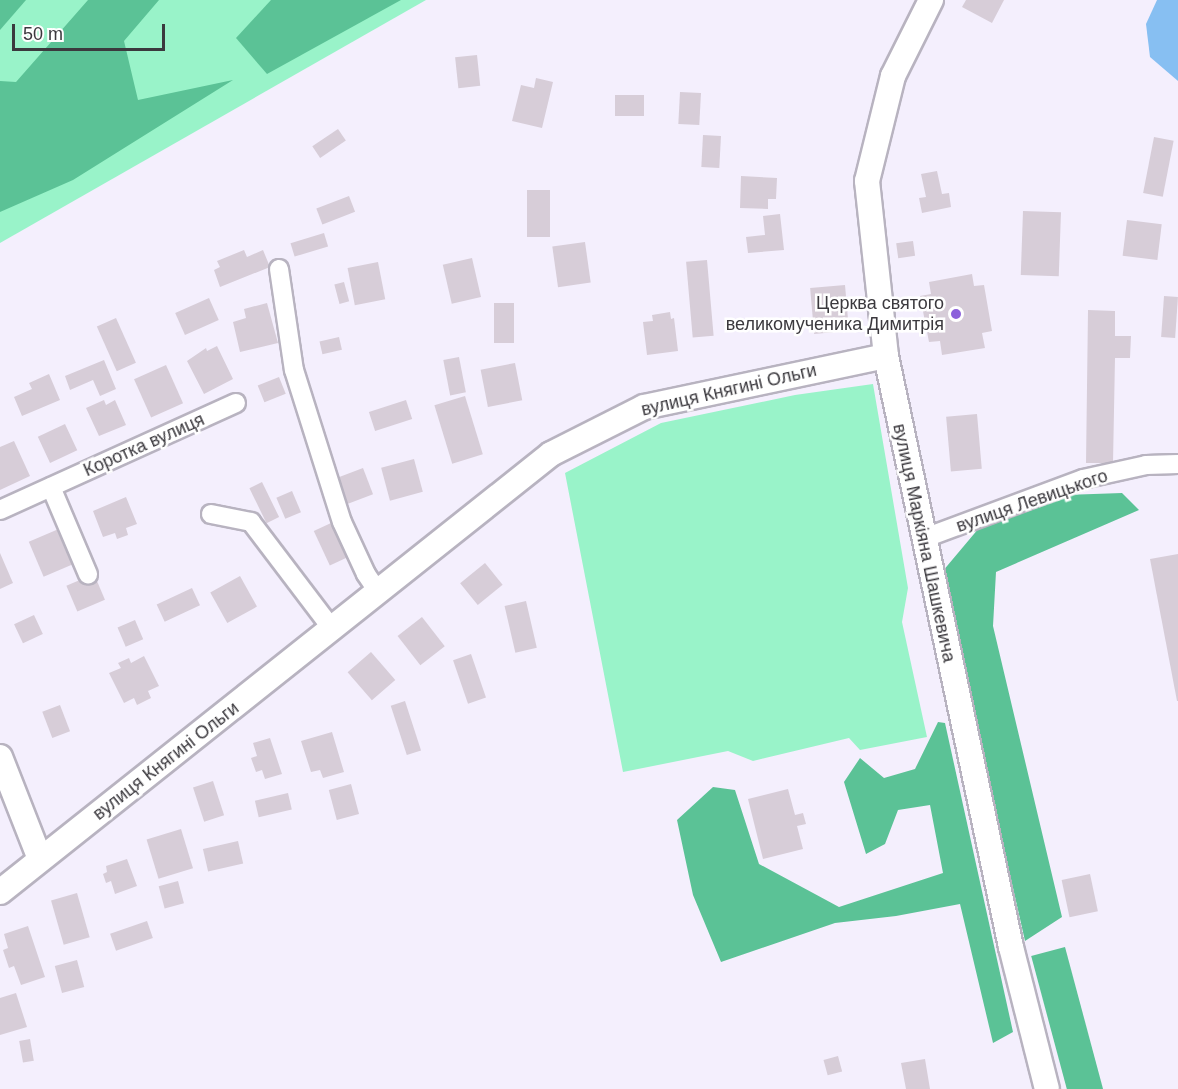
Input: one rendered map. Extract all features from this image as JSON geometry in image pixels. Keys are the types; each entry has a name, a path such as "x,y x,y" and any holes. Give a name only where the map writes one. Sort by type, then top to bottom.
{"street":[{"name":"вулиця Маркіяна Шашкевича","path":"931,0 893,76 867,181 886,356 922,539 1011,947 1047,1089"},
{"path":"279,269 294,370 342,522 366,574 379,593"},
{"name":"вулиця Княгині Ольги","path":"0,892 333,630 551,454 644,406 886,356"},
{"name":"Коротка вулиця","path":"0,510 236,403"},
{"name":"вулиця Левицького","path":"922,539 1083,480 1146,465 1178,464"},
{"path":"51,487 88,574"},
{"path":"211,514 251,522 333,630"},
{"path":"0,757 40,859"}],"green space":[{"path":"0,0 426,0 0,243"},
{"path":"0,0 26,0 0,30"},
{"path":"88,0 159,0 124,41 138,100 233,80 73,180 0,212 0,81 16,82"},
{"path":"271,0 401,0 267,74 236,38"},
{"path":"873,384 908,588 902,622 927,737 860,750 849,738 753,761 728,751 623,772 565,473 661,423 795,395"},
{"path":"1122,493 1139,510 996,572 993,626 1062,917 1025,941 942,572 979,528 1065,495"},
{"path":"938,722 945,723 1013,1032 993,1043 960,904 896,916 835,923 721,962 693,895 677,820 713,787 735,790 759,864 839,907 943,873 930,805 898,810 885,844 866,854 844,782 860,758 884,778 915,769"},
{"path":"1065,947 1103,1089 1067,1089 1031,956"}],"water":[{"path":"1157,0 1178,0 1178,81 1150,57 1146,24"}],"building":[{"path":"966,0 1004,0 992,23 962,7"},
{"path":"477,55 480,86 458,88 455,57"},
{"path":"536,78 553,82 542,128 512,121 521,85 534,88"},
{"path":"680,92 701,93 699,125 678,124"},
{"path":"615,95 644,95 644,116 615,116"},
{"path":"338,129 346,141 320,158 312,146"},
{"path":"703,135 721,136 719,168 701,167"},
{"path":"1154,137 1174,141 1163,197 1143,193"},
{"path":"937,171 942,194 949,193 951,207 922,213 919,198 926,197 921,174"},
{"path":"741,176 777,178 776,199 768,199 768,209 740,208"},
{"path":"527,190 550,190 550,237 527,237"},
{"path":"349,196 355,212 322,224 316,209"},
{"path":"1023,211 1061,212 1059,276 1021,275"},
{"path":"780,214 784,250 748,253 746,237 765,235 763,216"},
{"path":"1127,220 1162,224 1157,260 1123,256"},
{"path":"324,233 328,246 295,257 291,243"},
{"path":"913,241 915,256 898,258 896,243"},
{"path":"585,242 591,283 558,287 552,247"},
{"path":"244,250 247,257 263,250 270,267 220,287 214,270 220,267 217,261"},
{"path":"472,258 481,297 452,304 443,265"},
{"path":"707,260 714,336 693,338 686,262"},
{"path":"378,262 385,299 355,305 348,268"},
{"name":"Церква святого великомученика Димитрія","path":"972,274 974,286 984,285 992,331 982,333 985,348 942,355 940,341 929,342 920,296 931,294 929,282"},
{"path":"344,282 349,301 340,304 334,285"},
{"path":"845,285 849,331 814,334 810,288"},
{"path":"1164,296 1178,297 1175,338 1161,337"},
{"path":"209,298 219,320 185,335 175,313"},
{"path":"267,303 278,343 240,352 233,322 246,318 244,309"},
{"path":"494,303 514,303 514,343 494,343"},
{"path":"1088,310 1115,311 1115,336 1131,336 1130,358 1115,358 1113,463 1086,463"},
{"path":"670,312 671,319 674,318 678,351 647,355 643,322 653,321 652,315"},
{"path":"116,318 136,363 117,371 97,327"},
{"path":"339,337 342,350 322,354 320,341"},
{"path":"217,346 233,379 204,394 187,361 206,348 207,351"},
{"path":"459,357 466,392 450,395 443,360"},
{"path":"104,360 116,389 100,396 93,380 70,390 65,376"},
{"path":"515,363 522,400 488,407 481,370"},
{"path":"166,365 183,403 151,418 134,379"},
{"path":"49,374 60,400 22,416 14,397 32,389 29,383"},
{"path":"279,377 286,394 264,402 258,386"},
{"path":"465,396 483,454 452,464 434,405"},
{"path":"104,400 106,405 115,400 126,425 99,436 86,408"},
{"path":"406,400 412,419 375,431 369,412"},
{"path":"977,414 982,469 951,471 946,417"},
{"path":"65,424 77,450 50,463 38,437"},
{"path":"14,441 30,476 0,490 0,447"},
{"path":"414,459 423,492 390,501 381,468"},
{"path":"363,468 373,494 344,505 334,479"},
{"path":"262,482 279,517 267,523 249,488"},
{"path":"292,491 301,512 285,519 276,498"},
{"path":"126,497 137,524 126,528 128,535 117,539 115,533 103,537 93,511"},
{"path":"331,523 347,557 330,565 314,531"},
{"path":"61,528 76,563 44,577 29,542"},
{"path":"0,553 13,583 0,589"},
{"path":"1178,554 1178,701 1177,701 1150,559"},
{"path":"485,563 503,585 478,605 460,583"},
{"path":"94,574 105,600 77,611 66,586"},
{"path":"240,576 257,607 227,623 210,592"},
{"path":"192,588 200,605 165,622 157,604"},
{"path":"526,601 537,648 515,653 505,606"},
{"path":"34,615 43,634 23,643 14,624"},
{"path":"422,617 445,646 420,665 398,636"},
{"path":"135,620 143,639 126,647 118,627"},
{"path":"371,652 395,680 372,700 348,672"},
{"path":"471,654 486,697 468,704 453,660"},
{"path":"144,656 159,686 148,691 151,698 137,705 134,698 124,703 109,673 121,668 118,663 129,658 131,663"},
{"path":"405,701 421,750 407,755 391,706"},
{"path":"60,705 70,731 52,738 42,712"},
{"path":"332,732 344,772 323,778 320,770 311,772 301,741"},
{"path":"270,738 282,774 265,779 262,770 256,772 251,758 257,756 253,743"},
{"path":"213,781 224,815 204,822 193,787"},
{"path":"351,784 359,814 337,820 329,790"},
{"path":"788,789 795,815 803,813 806,824 797,826 803,849 763,859 748,799"},
{"path":"288,793 292,810 259,817 255,801"},
{"path":"181,829 193,868 159,879 147,840"},
{"path":"238,841 243,863 208,872 203,849"},
{"path":"127,859 137,886 115,894 111,881 106,883 103,874 107,872 106,866"},
{"path":"1090,874 1098,911 1070,917 1062,880"},
{"path":"178,881 184,903 165,908 159,886"},
{"path":"77,893 90,937 64,945 51,900"},
{"path":"147,921 153,938 116,951 110,934"},
{"path":"28,926 45,977 21,985 14,966 9,968 3,950 8,948 4,934"},
{"path":"77,960 84,987 62,993 55,966"},
{"path":"16,993 27,1027 0,1035 0,998"},
{"path":"30,1039 34,1061 23,1063 19,1041"},
{"path":"838,1056 842,1071 828,1075 824,1060"},
{"path":"925,1059 930,1089 906,1089 901,1063"}],"place":[{"name":"Церква святого великомученика Димитрія","path":"956,314"}]}
